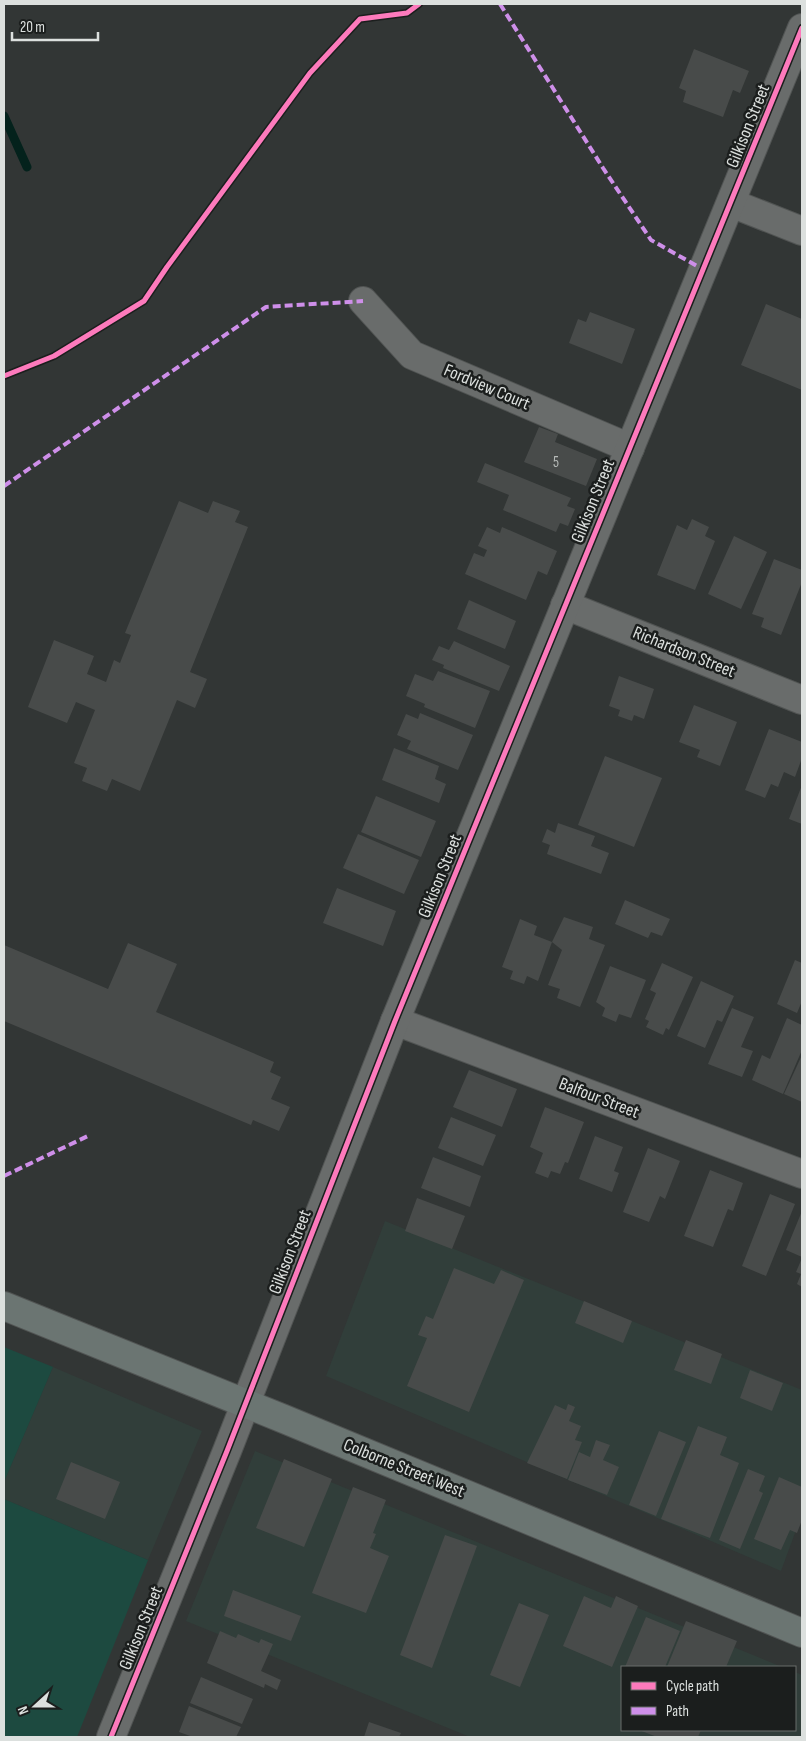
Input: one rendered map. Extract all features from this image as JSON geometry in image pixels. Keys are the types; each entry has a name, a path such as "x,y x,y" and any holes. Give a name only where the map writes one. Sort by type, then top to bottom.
{"main road":[{"name":"Colborne Street West","path":"4,1306 802,1633"}],"street":[{"name":"Gilkison Street","path":"111,1737 245,1404 395,1021 802,28"},
{"path":"731,203 802,231"},
{"name":"Fordview Court","path":"362,301 412,355 630,448"},
{"name":"Richardson Street","path":"565,605 802,700"},
{"name":"Balfour Street","path":"395,1021 802,1174"}],"shaded area":[{"path":"385,1221 802,1390 802,1514 781,1571 326,1376"},
{"path":"53,1367 202,1431 148,1560 4,1499 4,1482"},
{"path":"255,1451 780,1666 621,1666 621,1731 796,1731 796,1672 802,1675 802,1737 470,1737 186,1621"}],"green space":[{"path":"4,1347 53,1367 4,1482"},
{"path":"4,1499 148,1560 77,1737 4,1737"}],"building":[{"path":"694,49 749,71 740,93 733,90 723,117 683,102 686,91 679,88"},
{"path":"766,304 802,319 802,390 741,365"},
{"path":"590,312 635,329 622,364 569,343 578,319 586,322"},
{"path":"539,427 558,434 555,442 597,459 586,486 524,462"},
{"path":"485,463 571,498 567,506 575,509 568,526 560,523 556,532 503,510 509,495 477,482"},
{"path":"179,501 208,513 213,501 240,511 235,522 248,527 190,672 207,679 195,708 177,700 140,791 112,779 107,791 82,781 87,768 74,763 95,710 76,702 67,723 28,707 54,640 94,656 87,674 106,682 114,660 120,663 131,635 125,633"},
{"path":"692,519 709,527 705,536 715,541 695,590 657,575 677,525 687,530"},
{"path":"487,527 500,533 502,527 557,551 547,575 538,571 526,600 465,574 474,553 484,557 487,550 478,546"},
{"path":"734,536 767,552 741,609 708,594"},
{"path":"774,559 802,570 802,582 781,635 761,627 764,618 752,614"},
{"path":"469,600 516,621 505,649 457,629"},
{"path":"454,641 510,666 499,691 443,668 444,665 432,660 439,646 449,650"},
{"path":"438,671 490,691 475,728 424,707 425,704 406,696 415,674 433,681"},
{"path":"619,676 654,689 644,719 634,715 632,721 618,716 620,710 609,706"},
{"path":"694,705 737,722 720,766 697,757 700,750 679,742"},
{"path":"420,713 473,735 458,770 407,749 411,741 397,735 406,714 418,719"},
{"path":"769,729 802,742 802,758 795,777 784,772 778,787 771,784 765,798 745,790"},
{"path":"394,748 439,766 435,779 446,784 439,803 382,780"},
{"path":"605,756 662,778 634,847 578,825"},
{"path":"802,785 802,824 789,819"},
{"path":"376,796 436,821 421,857 361,832"},
{"path":"558,823 595,836 591,846 609,853 601,874 547,854 550,845 542,842 547,829 555,833"},
{"path":"358,834 419,860 404,894 343,868"},
{"path":"337,888 396,911 383,946 323,923"},
{"path":"625,900 670,919 662,936 651,932 648,938 615,924"},
{"path":"564,917 593,927 589,939 605,945 580,1007 557,998 560,989 548,985 562,950 552,942"},
{"path":"520,919 537,926 534,935 552,942 538,981 527,976 524,984 510,979 513,971 502,967"},
{"path":"128,943 177,964 156,1012 274,1062 270,1072 281,1077 271,1099 290,1107 279,1131 253,1120 251,1125 4,1021 4,945 108,989"},
{"path":"795,960 802,963 802,1001 797,1013 777,1004"},
{"path":"662,963 693,977 669,1030 666,1028 663,1035 646,1027 649,1021 645,1019 656,993 650,990"},
{"path":"610,966 646,980 631,1018 619,1014 616,1022 602,1016 605,1008 596,1002"},
{"path":"701,981 734,996 722,1022 717,1020 705,1048 677,1036"},
{"path":"732,1008 754,1017 741,1047 753,1051 742,1077 708,1064"},
{"path":"787,1018 802,1025 802,1050 783,1094 752,1080 762,1055 770,1059"},
{"path":"802,1055 802,1102 784,1094"},
{"path":"469,1070 517,1089 502,1127 453,1107"},
{"path":"545,1107 584,1122 568,1163 565,1162 560,1174 551,1171 548,1178 535,1173 543,1153 530,1147"},
{"path":"451,1117 496,1135 483,1166 438,1148"},
{"path":"595,1136 623,1147 614,1171 619,1173 612,1192 579,1179"},
{"path":"648,1148 680,1161 665,1199 660,1196 649,1222 623,1212"},
{"path":"433,1157 481,1176 470,1207 421,1188"},
{"path":"710,1170 743,1183 733,1211 728,1209 713,1247 684,1236"},
{"path":"770,1194 795,1204 766,1276 742,1266"},
{"path":"417,1198 465,1216 452,1249 405,1231"},
{"path":"802,1211 802,1257 786,1250"},
{"path":"802,1258 802,1287 797,1284 801,1274 796,1272"},
{"path":"454,1268 494,1284 501,1270 524,1280 469,1412 407,1386 427,1338 418,1335 426,1316 433,1319"},
{"path":"584,1301 632,1321 623,1343 575,1323"},
{"path":"686,1340 722,1354 711,1384 674,1370"},
{"path":"750,1370 783,1383 772,1411 740,1398"},
{"path":"568,1404 575,1407 569,1421 581,1426 575,1440 582,1442 567,1479 527,1463 555,1405 566,1410"},
{"path":"698,1426 727,1437 720,1455 739,1463 710,1538 661,1519"},
{"path":"659,1431 686,1442 656,1516 629,1505"},
{"path":"596,1440 610,1445 603,1460 619,1467 607,1495 568,1480 579,1452 590,1457"},
{"path":"284,1459 332,1479 304,1547 256,1528"},
{"path":"71,1462 120,1482 105,1519 56,1499"},
{"path":"748,1469 765,1476 759,1491 763,1493 740,1549 719,1540"},
{"path":"779,1477 802,1487 802,1520 797,1533 790,1530 781,1550 754,1539"},
{"path":"353,1487 386,1500 373,1533 376,1534 370,1548 389,1556 366,1613 312,1593"},
{"path":"445,1535 477,1546 432,1668 400,1655"},
{"path":"233,1590 301,1616 291,1641 224,1616"},
{"path":"584,1596 611,1608 616,1596 638,1606 612,1667 563,1646"},
{"path":"519,1603 549,1615 520,1687 490,1675"},
{"path":"646,1617 680,1631 665,1666 625,1666"},
{"path":"686,1621 737,1641 726,1666 667,1666"},
{"path":"220,1631 236,1638 238,1634 259,1643 261,1639 273,1644 261,1671 281,1680 277,1690 265,1684 264,1688 207,1663"},
{"path":"201,1677 253,1699 242,1724 190,1703"},
{"path":"189,1706 241,1727 236,1737 193,1737 179,1732"},
{"path":"369,1722 401,1733 399,1737 364,1737"},
{"path":"642,1731 701,1731 698,1737 657,1737"}],"waterway":[{"path":"4,116 27,167"}],"marked path":[{"path":"500,4 603,168 651,240 704,270"},
{"path":"4,486 266,307 363,301"},
{"path":"4,1176 90,1135"}],"cycle path":[{"path":"4,376 54,356 144,301 310,73 360,19 407,13 419,4"},
{"path":"111,1737 227,1451 395,1021 802,28"}]}
